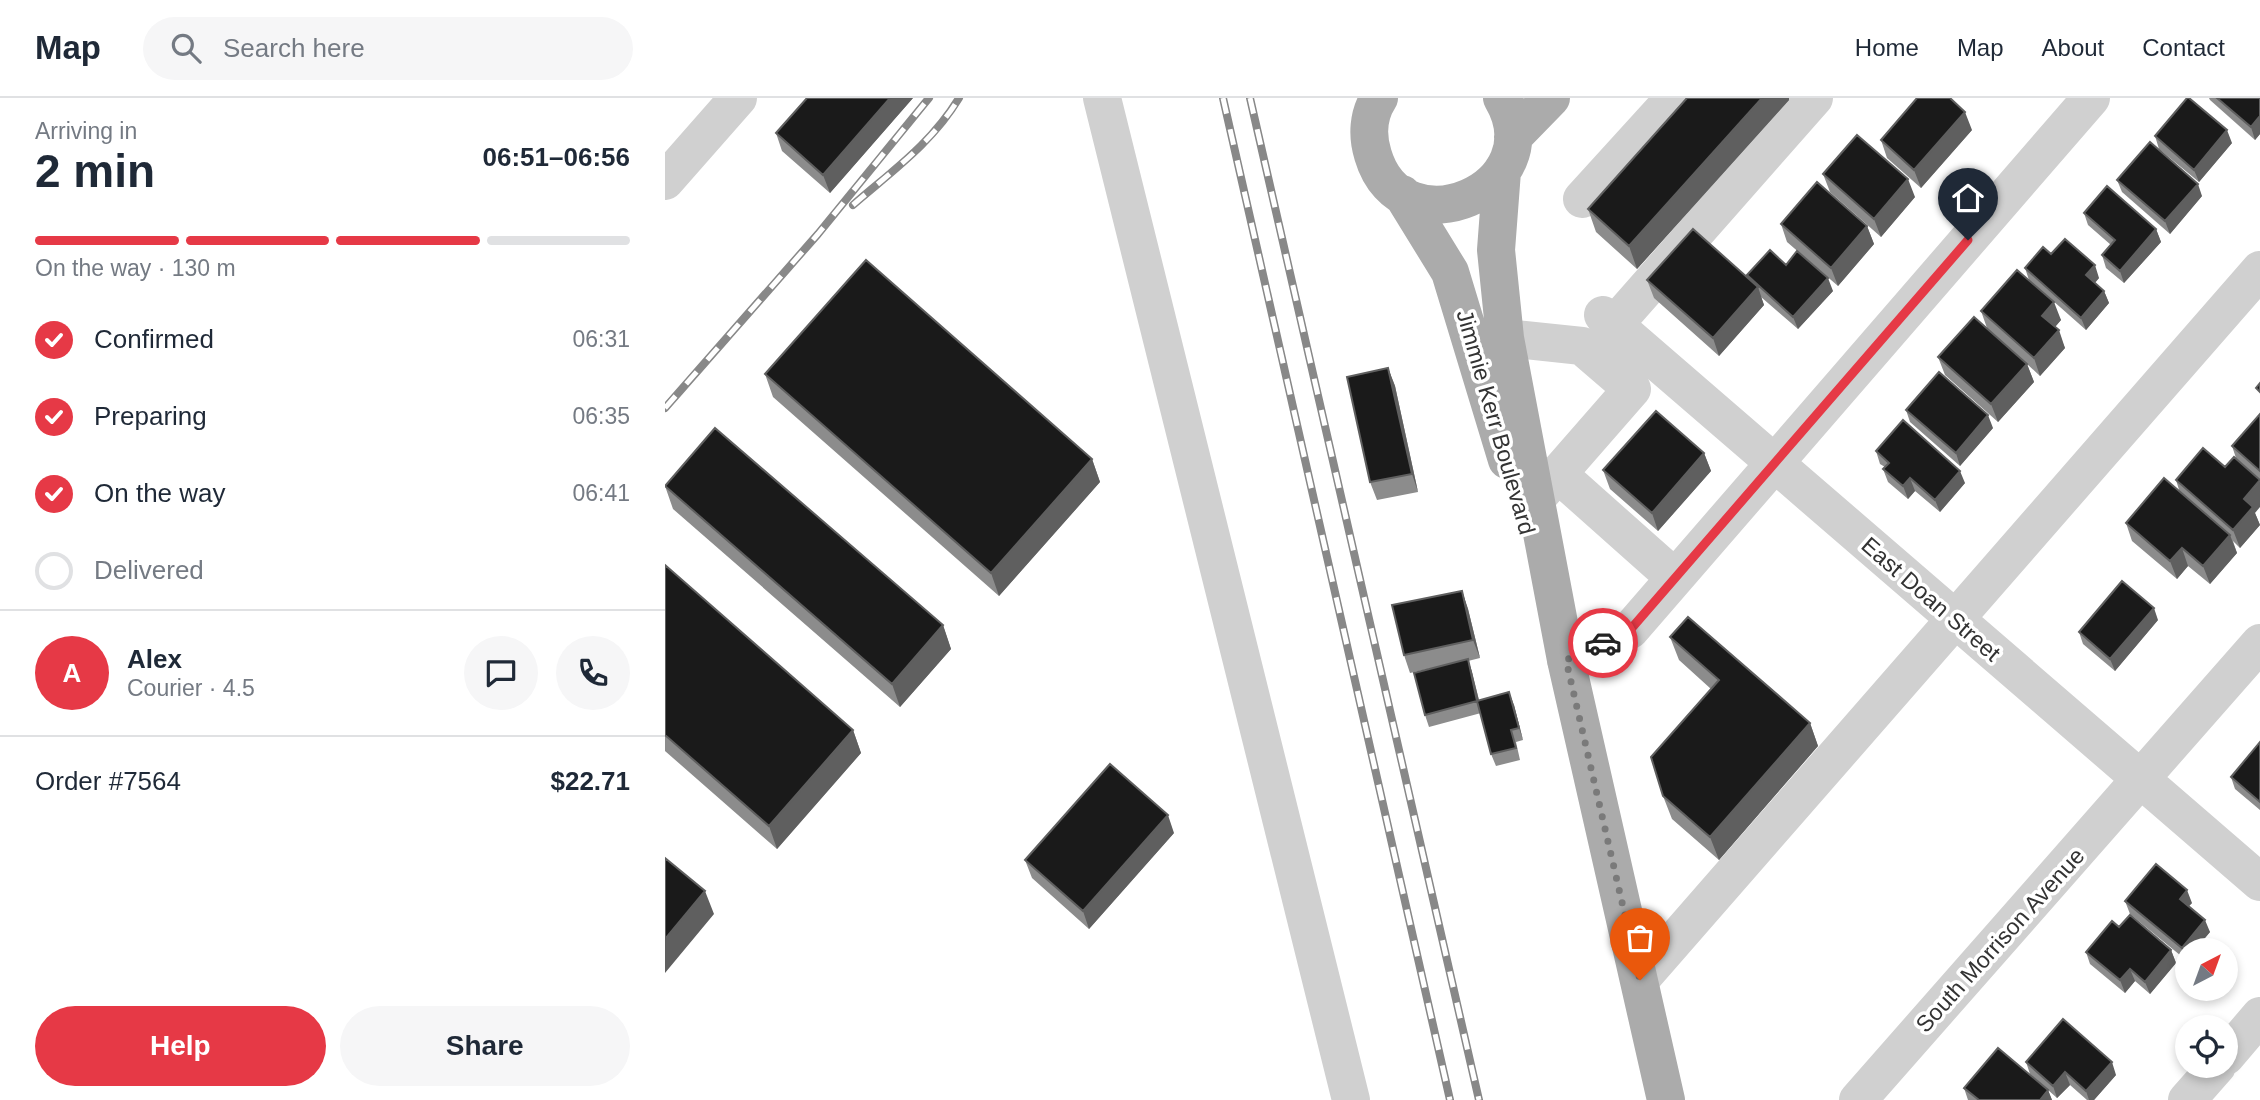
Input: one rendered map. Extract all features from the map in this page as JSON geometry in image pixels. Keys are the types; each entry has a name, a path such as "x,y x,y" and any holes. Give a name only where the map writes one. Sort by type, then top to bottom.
{"main road":[{"name":"Jimmie Kerr Boulevard","path":"1502,98 1511,121 1496,250 1505,338 1547,486 1566,660"},
{"path":"1402,194 1438,206 1457,204 1475,197 1551,98"},
{"name":"Jimmie Kerr Boulevard","path":"1374,106 1369,142 1375,163 1386,181 1402,194 1450,272 1566,660 1666,1100"}],"street":[{"path":"665,181 738,98"},
{"path":"1102,98 1351,1100"},
{"path":"1582,199 1674,98"},
{"name":"East Doan Street","path":"1814,98 1608,320 2260,882"},
{"path":"1566,660 1630,630 2091,98"},
{"path":"1640,980 1956,622 2260,270"},
{"path":"1505,338 1582,345 1632,389 1547,486 1675,578"},
{"name":"South Morrison Avenue","path":"1858,1100 2260,643"},
{"path":"2238,1042 2260,1016"},
{"path":"2187,1100 2206,1078"}],"building":[{"path":"807,98 890,98 823,175 776,133"},
{"path":"1687,98 1762,98 1629,246 1588,209"},
{"path":"1917,98 1950,98 1965,112 1914,170 1881,140"},
{"path":"2187,98 2227,130 2194,170 2155,136"},
{"path":"2217,98 2260,98 2260,116 2251,127"},
{"path":"1857,135 1908,179 1874,219 1823,174"},
{"path":"2150,142 2198,184 2165,221 2117,180"},
{"path":"1817,182 1867,226 1831,268 1781,224"},
{"path":"2107,186 2156,229 2120,271 2102,255 2115,240 2084,213"},
{"path":"1693,229 1758,287 1713,338 1647,280"},
{"path":"2065,239 2095,265 2086,275 2104,291 2081,318 2025,268 2043,247 2051,254"},
{"path":"1770,250 1786,265 1797,251 1828,278 1793,317 1747,275"},
{"path":"866,260 1092,459 991,573 765,374"},
{"path":"2017,270 2054,302 2042,316 2059,330 2034,358 1981,311"},
{"path":"1974,317 2027,364 1991,404 1938,357"},
{"path":"1388,368 1412,474 1370,482 1347,377"},
{"path":"1939,372 1988,415 1956,453 1906,410"},
{"path":"1656,411 1704,453 1652,513 1603,470"},
{"path":"2260,414 2260,471 2232,446"},
{"path":"1903,420 1960,471 1935,500 1910,478 1903,486 1883,469 1889,463 1876,451"},
{"path":"715,428 943,625 892,684 665,486"},
{"path":"2203,448 2225,467 2234,457 2260,480 2244,499 2253,507 2233,530 2176,480"},
{"path":"2164,478 2230,535 2203,566 2182,548 2170,561 2126,523"},
{"path":"665,565 853,730 769,826 665,735"},
{"path":"2122,581 2154,608 2110,659 2079,632"},
{"path":"1462,591 1473,640 1404,655 1392,605"},
{"path":"1688,617 1810,723 1710,837 1663,796 1651,757 1719,680 1670,637"},
{"path":"1468,659 1477,701 1425,715 1414,673"},
{"path":"1509,692 1519,728 1511,730 1516,748 1491,754 1477,701"},
{"path":"2260,742 2260,802 2231,777"},
{"path":"1110,764 1168,815 1083,911 1025,860"},
{"path":"665,858 705,891 665,939"},
{"path":"2156,864 2187,890 2180,899 2205,920 2190,938 2175,938 2175,942 2125,901"},
{"path":"2130,915 2171,950 2145,982 2130,969 2120,980 2086,952 2112,921 2119,927"},
{"path":"2063,1019 2112,1062 2086,1091 2065,1072 2053,1086 2026,1062"},
{"path":"1998,1048 2048,1090 2040,1100 1979,1100 1964,1088"}],"railway":[{"path":"665,408 818,234 929,98"},
{"path":"853,205 924,143 959,98"},
{"path":"1223,98 1450,1100"},
{"path":"1250,98 1479,1100"}],"way so far":[{"path":"1603,643 1566,660 1640,980"}],"route":[{"path":"1603,643 1630,630 1968,240"}]}
